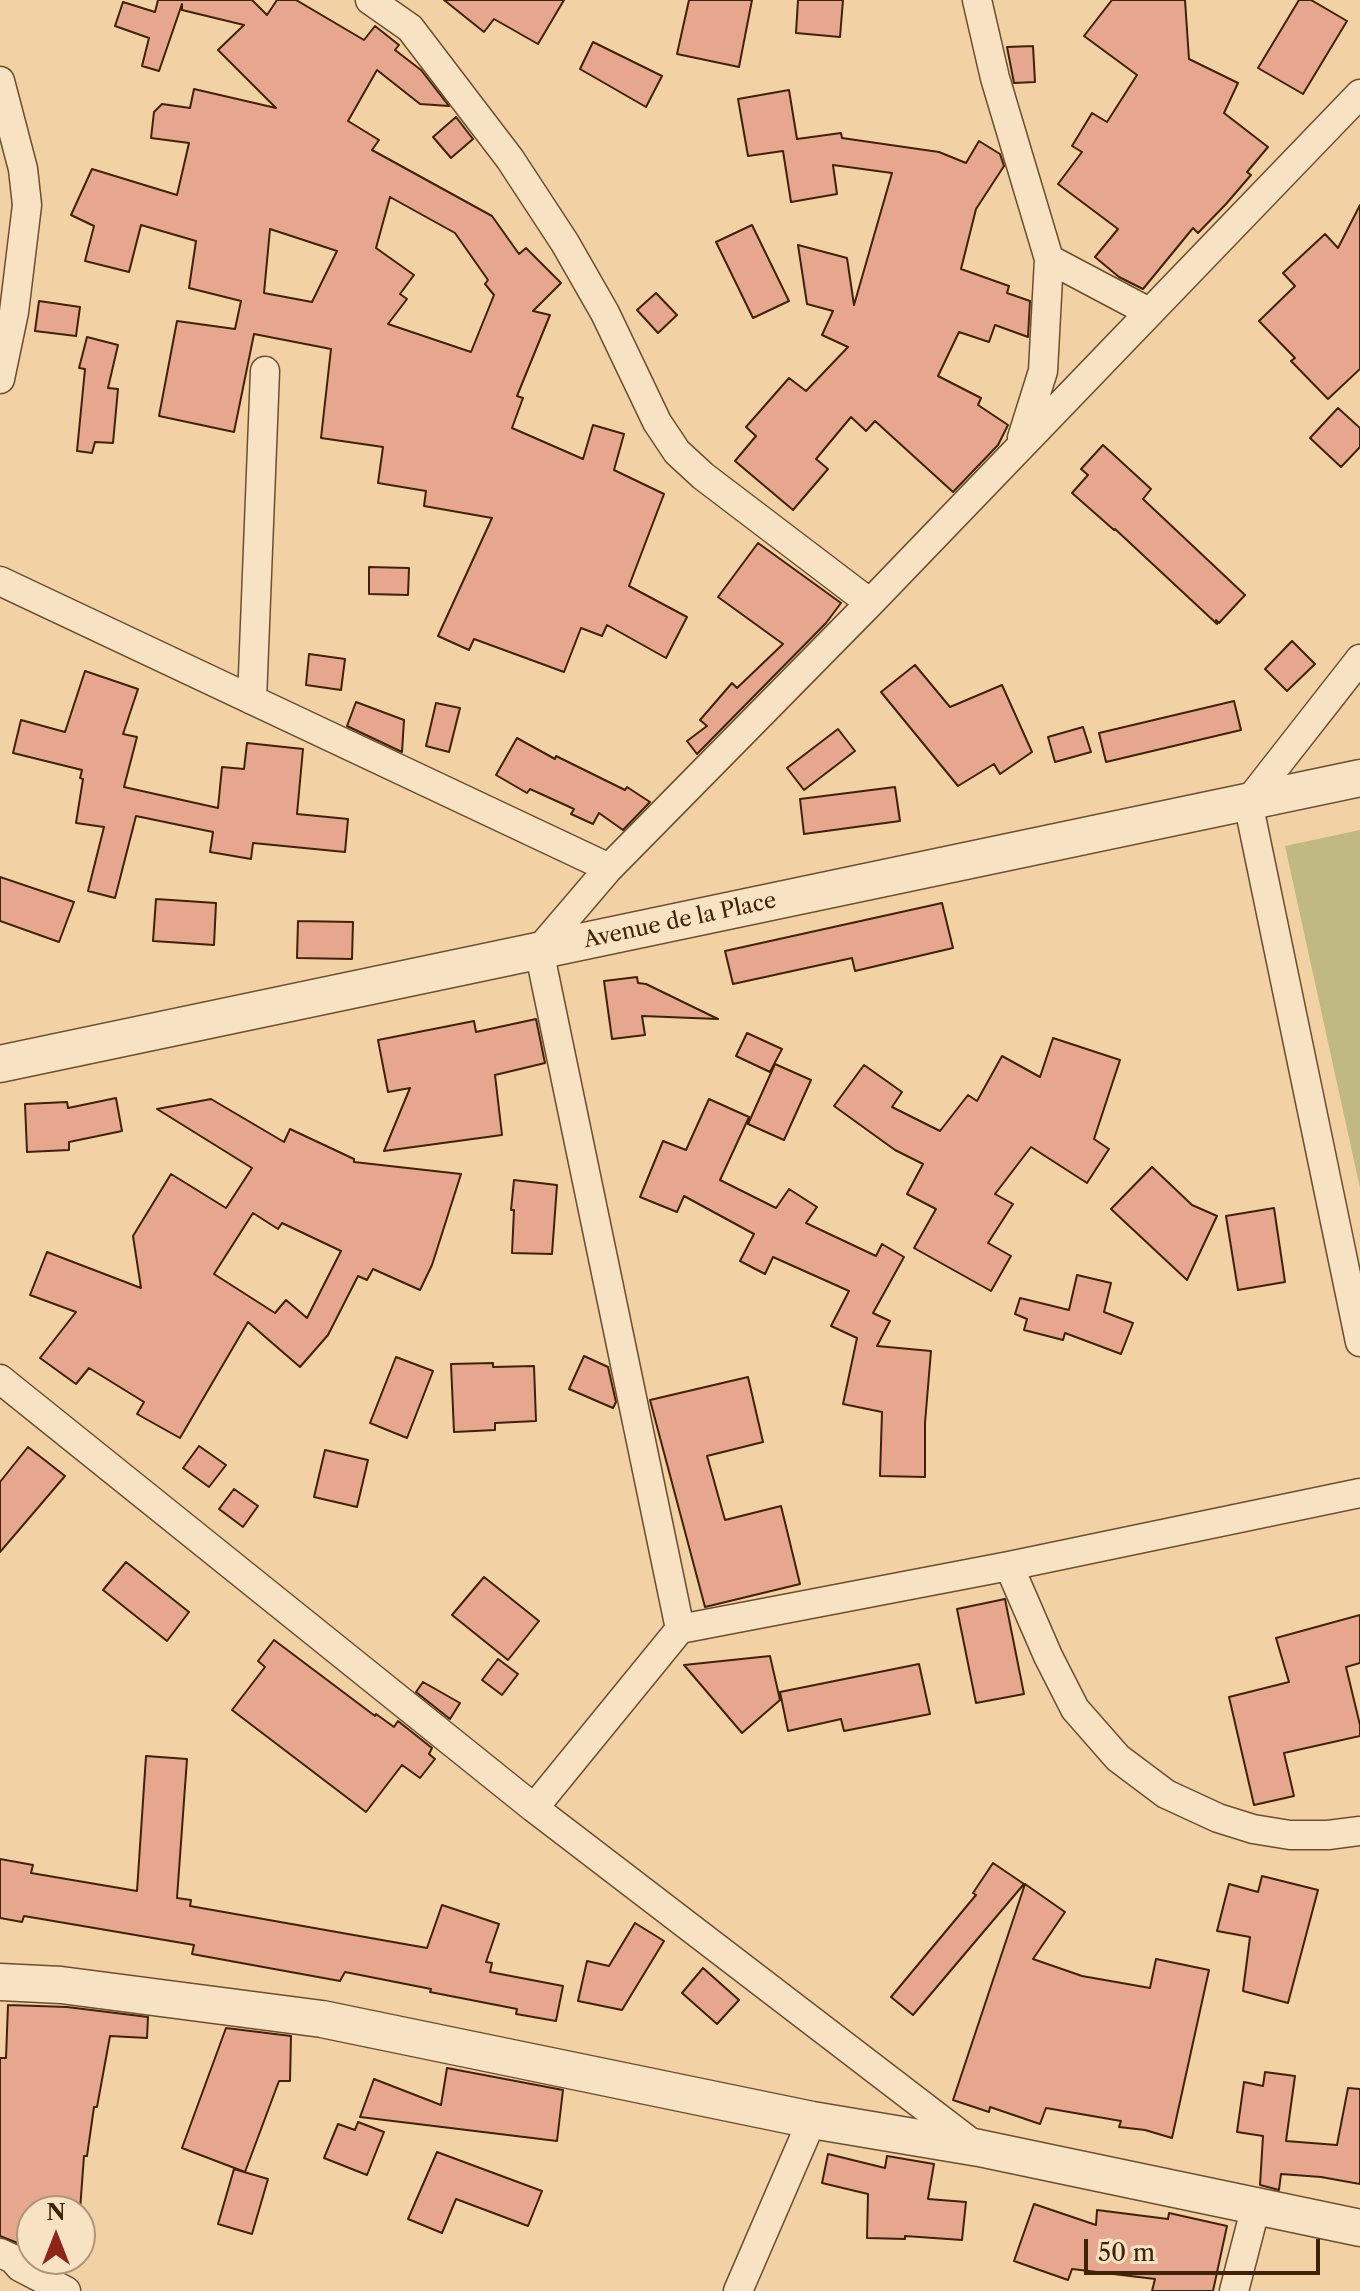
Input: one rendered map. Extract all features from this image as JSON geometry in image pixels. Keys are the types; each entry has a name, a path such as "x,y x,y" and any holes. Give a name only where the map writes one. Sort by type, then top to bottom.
{"street":[{"path":"370,0 410,28 510,159 572,255 605,313 657,422 677,452 703,476 870,603"},
{"path":"977,0 995,78 1049,259 1043,371 1020,445"},
{"path":"0,81 23,169 27,205 14,312 0,379"},
{"path":"680,1629 539,950 609,868 870,603 1360,94"},
{"path":"1049,259 1149,312"},
{"path":"252,700 265,371"},
{"path":"0,581 609,868"},
{"path":"1360,659 1248,802 1360,1342"},
{"name":"Avenue de la Place","path":"0,1064 1360,778"},
{"path":"0,1379 534,1808 979,2148"},
{"path":"534,1808 680,1629 1009,1566 1360,1493"},
{"path":"1009,1566 1075,1709 1118,1758 1166,1794 1218,1818 1253,1829 1290,1835 1360,1831"},
{"path":"0,1982 61,1985 322,2019 812,2120 979,2148 1360,2228"},
{"path":"738,2291 812,2120"},
{"path":"1234,2291 1256,2206"},
{"path":"0,2253 66,2291"}],"shaded area":[{"path":"1360,830 1360,1188 1285,846"}],"building":[{"path":"158,0 252,0 267,15 277,0 296,0 364,40 375,26 399,45 395,50 421,70 449,106 420,104 377,70 348,121 379,140 372,150 492,216 519,254 526,248 561,283 533,311 550,315 517,396 523,398 512,428 583,459 593,425 624,434 614,470 664,494 629,586 687,617 666,658 607,625 602,636 581,628 564,672 474,639 469,650 438,636 492,518 424,506 426,491 378,483 383,447 321,438 331,349 254,334 234,432 159,416 177,321 235,329 241,301 189,288 196,241 141,225 129,272 85,261 94,226 71,215 92,169 177,195 189,143 151,138 154,112 162,104 190,108 194,89 276,108 218,50 244,25 182,10 182,4 159,71 142,66 149,38 115,26 123,2 155,12","holes":["390,197 455,233 488,280 485,284 494,295 471,352 388,324 407,299 400,294 414,275 376,248","270,229 337,251 312,302 264,293"]},
{"path":"444,0 564,0 538,44 494,19 484,32"},
{"path":"689,0 752,0 739,67 677,54"},
{"path":"798,0 843,0 840,37 796,33"},
{"path":"1112,0 1185,0 1189,59 1238,83 1224,113 1268,147 1247,172 1251,175 1226,204 1198,233 1193,228 1143,289 1119,277 1095,257 1118,229 1058,184 1082,152 1072,146 1092,113 1107,122 1137,75 1084,36"},
{"path":"1299,0 1311,0 1347,21 1303,94 1258,68"},
{"path":"593,42 662,76 646,107 580,69"},
{"path":"1033,46 1035,82 1014,83 1007,47"},
{"path":"789,90 797,139 841,133 842,138 939,152 966,163 979,141 1000,154 1004,166 976,209 961,269 1009,286 1007,293 1030,301 1028,337 995,325 989,342 959,332 938,376 981,398 978,405 1008,425 998,445 953,492 875,421 866,431 851,417 816,459 828,469 793,510 735,461 756,436 746,427 789,378 806,391 848,347 822,335 833,311 807,304 798,245 847,258 854,305 892,173 833,165 837,194 791,202 783,151 748,156 738,99"},
{"path":"456,117 473,139 451,158 433,137"},
{"path":"1360,205 1360,369 1328,399 1291,361 1295,358 1259,321 1295,286 1283,273 1325,234 1338,248"},
{"path":"752,225 789,301 753,318 716,242"},
{"path":"656,293 677,315 658,333 637,310"},
{"path":"39,301 80,307 76,336 35,331"},
{"path":"87,337 118,345 108,388 118,389 113,443 95,442 92,453 77,451 85,369 79,368"},
{"path":"1338,408 1360,428 1360,447 1341,467 1310,438"},
{"path":"1103,445 1151,489 1143,499 1245,595 1219,623 1072,493 1088,475 1081,469"},
{"path":"758,543 841,603 826,623 697,754 687,741 707,726 700,720 732,683 737,688 783,644 718,597"},
{"path":"369,567 409,568 408,595 369,594"},
{"path":"1292,641 1315,664 1287,691 1265,669"},
{"path":"309,654 345,659 341,690 306,685"},
{"path":"915,665 950,707 1002,685 1032,752 1000,774 994,764 958,786 881,692"},
{"path":"85,671 138,689 123,734 137,737 124,787 218,808 222,767 244,769 247,743 303,749 297,814 348,819 345,852 253,843 251,859 210,852 213,832 136,816 115,898 88,891 104,827 76,823 82,770 13,753 21,720 65,732"},
{"path":"1234,701 1241,730 1106,762 1099,733"},
{"path":"356,702 404,720 402,752 347,726"},
{"path":"436,703 460,708 449,752 426,746"},
{"path":"1083,727 1091,752 1055,762 1048,737"},
{"path":"838,729 855,751 804,790 787,768"},
{"path":"517,738 555,759 556,756 625,790 627,787 650,802 623,830 599,813 593,824 571,814 574,809 530,789 527,793 496,775"},
{"path":"895,787 900,821 804,834 800,799"},
{"path":"0,877 74,902 59,942 0,921"},
{"path":"156,899 216,903 214,945 153,941"},
{"path":"942,903 953,948 855,971 852,958 733,984 725,951"},
{"path":"298,921 353,922 352,959 297,958"},
{"path":"637,977 638,983 718,1019 642,1016 645,1035 612,1039 604,981"},
{"path":"536,1019 545,1063 495,1075 502,1135 384,1151 410,1088 388,1092 378,1040 474,1021 476,1032"},
{"path":"747,1033 782,1049 770,1072 736,1056"},
{"path":"1053,1038 1120,1060 1094,1139 1109,1149 1087,1183 1031,1147 995,1194 1013,1204 988,1243 1011,1256 991,1291 914,1248 936,1209 907,1194 923,1164 895,1150 834,1106 864,1065 902,1092 892,1107 940,1131 968,1095 977,1101 1002,1056 1040,1077"},
{"path":"775,1064 811,1080 784,1140 748,1124"},
{"path":"116,1098 122,1131 69,1142 69,1150 27,1152 25,1104 67,1102 68,1108"},
{"path":"211,1099 284,1142 290,1129 354,1159 354,1162 461,1174 432,1265 420,1290 373,1269 367,1280 358,1276 328,1335 300,1367 248,1322 180,1438 137,1414 144,1402 89,1368 76,1384 40,1358 76,1312 30,1295 47,1252 141,1288 133,1236 171,1174 226,1208 252,1168 157,1109","holes":["253,1213 278,1229 282,1223 341,1251 307,1318 286,1300 275,1313 214,1274"]},
{"path":"709,1099 749,1117 720,1180 776,1208 789,1189 817,1207 806,1223 876,1256 882,1244 904,1257 873,1313 890,1321 877,1346 931,1351 925,1423 925,1477 880,1476 882,1412 843,1404 857,1338 831,1326 849,1291 773,1257 765,1274 740,1261 754,1234 684,1196 677,1212 640,1197 663,1141 686,1150"},
{"path":"1152,1167 1192,1205 1217,1216 1187,1280 1111,1209"},
{"path":"514,1180 557,1185 552,1254 512,1253"},
{"path":"1274,1208 1285,1282 1238,1290 1226,1216"},
{"path":"1077,1275 1111,1283 1104,1312 1133,1323 1121,1354 1065,1333 1063,1340 1024,1330 1027,1319 1015,1314 1020,1298 1069,1310"},
{"path":"584,1356 608,1367 616,1402 613,1408 569,1389"},
{"path":"396,1357 433,1371 407,1438 370,1423"},
{"path":"493,1363 493,1367 534,1366 536,1421 495,1423 495,1430 454,1432 451,1364"},
{"path":"748,1377 763,1442 707,1456 725,1520 781,1506 800,1584 705,1607 650,1400"},
{"path":"199,1446 226,1465 209,1487 183,1468"},
{"path":"28,1447 65,1476 0,1552 0,1482"},
{"path":"325,1450 368,1460 357,1507 314,1497"},
{"path":"234,1489 258,1506 243,1527 219,1509"},
{"path":"126,1562 189,1612 167,1641 103,1590"},
{"path":"484,1577 539,1621 508,1660 452,1615"},
{"path":"1005,1599 1024,1694 976,1703 957,1609"},
{"path":"1360,1615 1360,1663 1346,1667 1360,1736 1284,1753 1294,1796 1254,1805 1229,1697 1289,1682 1276,1638"},
{"path":"274,1640 375,1716 394,1727 398,1721 432,1748 429,1754 435,1759 420,1778 402,1765 366,1812 232,1710 265,1667 258,1661"},
{"path":"770,1656 780,1700 742,1733 684,1665"},
{"path":"498,1659 518,1674 502,1695 482,1680"},
{"path":"919,1664 930,1714 844,1731 841,1719 788,1731 780,1692"},
{"path":"423,1682 460,1703 450,1719 416,1692"},
{"path":"146,1756 187,1759 177,1898 191,1900 190,1906 427,1948 442,1905 499,1924 486,1962 492,1963 490,1972 563,1986 556,2021 516,2014 517,2009 430,1992 431,1989 345,1972 340,1981 192,1954 194,1945 24,1916 22,1922 0,1918 0,1859 33,1865 31,1873 137,1891"},
{"path":"993,1863 1024,1884 913,2015 891,1997 976,1895 973,1893"},
{"path":"1262,1876 1318,1890 1288,2003 1243,1991 1250,1937 1217,1931 1229,1884 1258,1892"},
{"path":"1025,1884 1065,1912 1033,1959 1082,1976 1150,1988 1156,1959 1209,1970 1172,2138 1119,2127 1121,2121 1046,2108 1040,2124 990,2107 989,2112 953,2100"},
{"path":"635,1923 664,1941 622,2010 578,2001 587,1961 609,1966"},
{"path":"703,1968 739,2000 717,2024 682,1993"},
{"path":"8,2005 67,2007 148,2017 147,2038 110,2036 87,2156 84,2156 81,2195 16,2195 16,2242 0,2236 0,2058 6,2058"},
{"path":"226,2028 291,2036 290,2081 279,2081 245,2172 182,2148"},
{"path":"447,2068 563,2090 557,2141 360,2117 374,2079 441,2105"},
{"path":"1265,2072 1295,2076 1286,2141 1337,2145 1348,2088 1360,2089 1360,2184 1281,2174 1279,2190 1260,2185 1263,2136 1237,2132 1244,2082 1263,2086"},
{"path":"358,2122 384,2132 367,2175 324,2158 338,2124 355,2130"},
{"path":"437,2152 542,2191 528,2226 456,2199 442,2233 408,2219"},
{"path":"828,2154 885,2168 887,2156 934,2164 928,2199 966,2202 962,2240 905,2236 905,2239 867,2238 868,2194 822,2183"},
{"path":"234,2169 268,2179 252,2234 218,2224"},
{"path":"1034,2204 1096,2225 1097,2210 1168,2219 1169,2213 1227,2226 1213,2291 1152,2291 1155,2279 1072,2269 1068,2280 1014,2261"}]}
